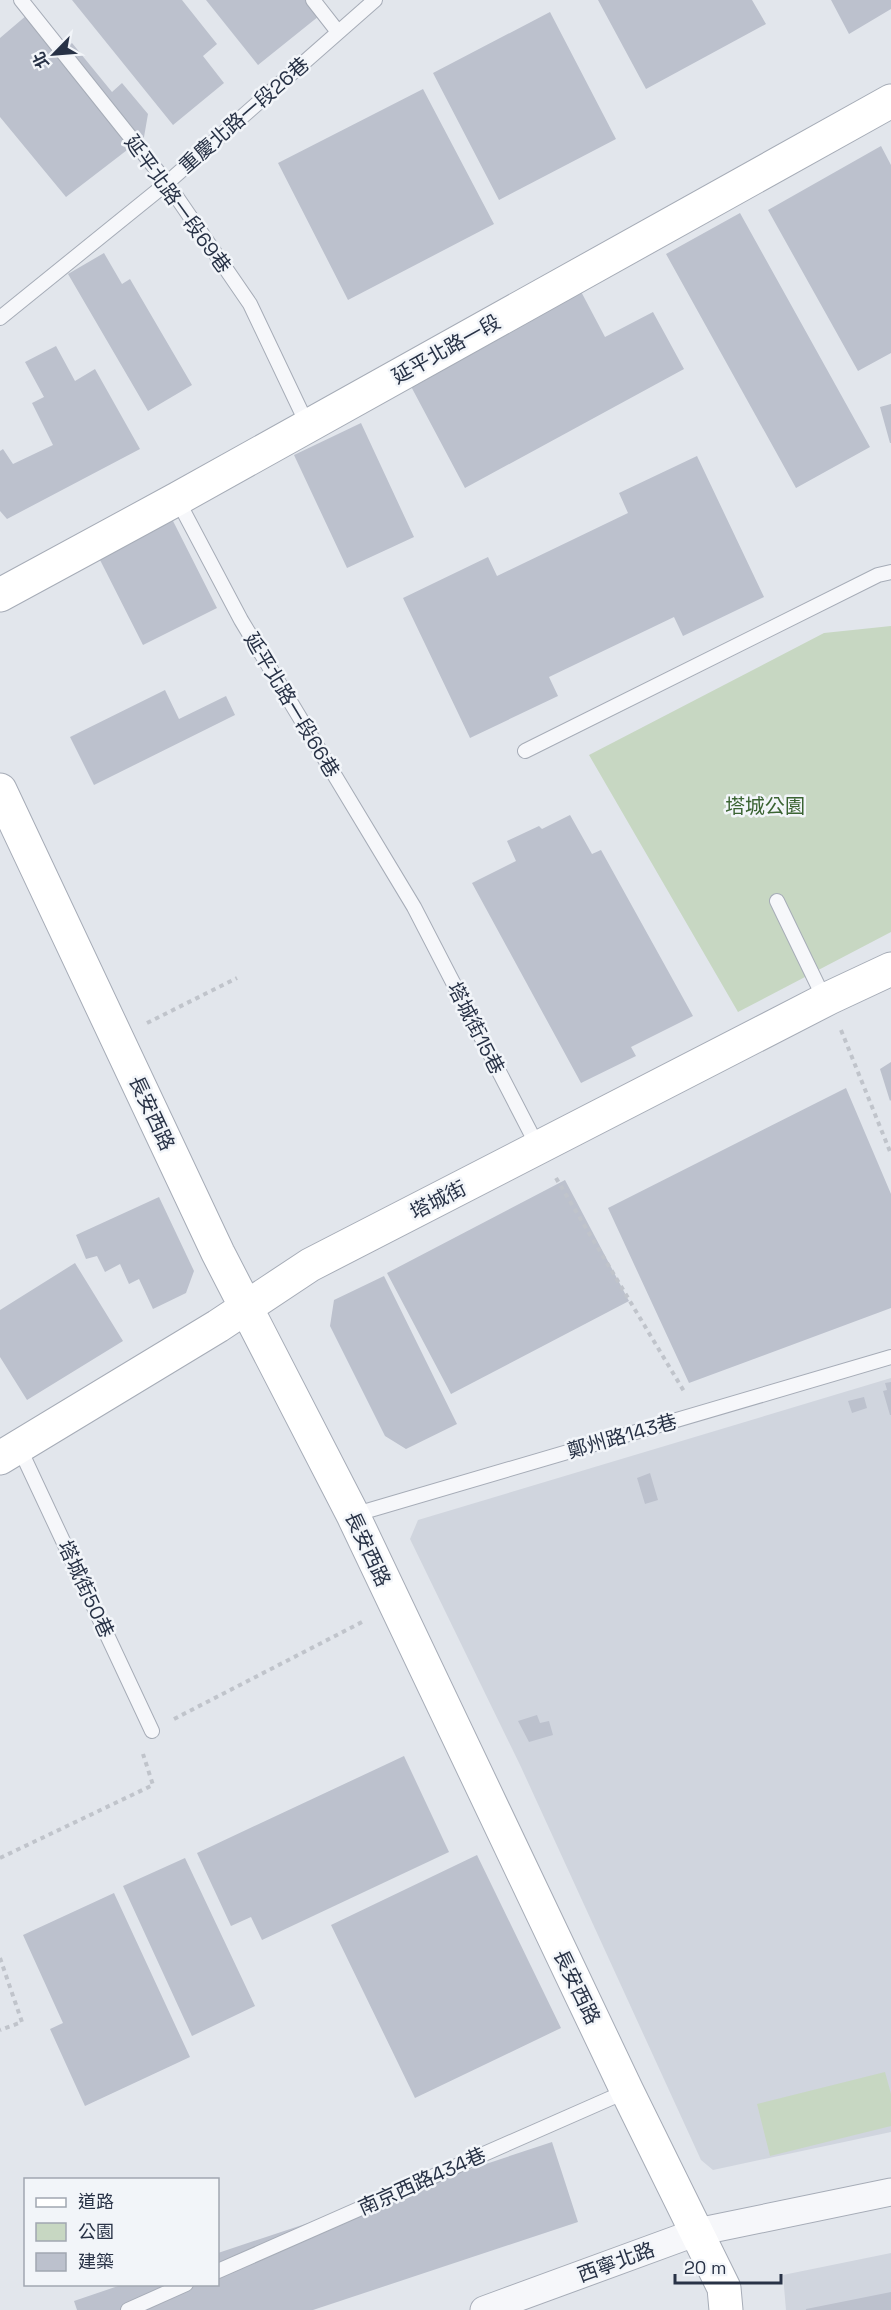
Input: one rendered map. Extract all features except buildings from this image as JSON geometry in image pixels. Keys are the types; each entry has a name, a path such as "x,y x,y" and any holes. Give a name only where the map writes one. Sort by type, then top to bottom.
{"street":[{"name":"延平北路一段","path":"0,595 309,426 891,101"},
{"name":"長安西路","path":"0,790 245,1308 352,1515 627,2091 725,2289 726,2310"},
{"name":"塔城街","path":"10,1452 245,1308 310,1265 829,998 891,969"},
{"name":"西寧北路","path":"484,2310 697,2232 891,2192"}],"lane":[{"name":"延平北路一段69巷","path":"21,0 167,183 250,304 309,426"},
{"path":"313,0 338,32"},
{"name":"重慶北路一段26巷","path":"0,318 167,183 375,0"},
{"name":"延平北路一段66巷","path":"177,499 241,621 414,907"},
{"path":"525,751 878,575 891,572"},
{"path":"777,902 821,992 829,998"},
{"name":"塔城街15巷","path":"414,907 538,1149"},
{"name":"鄭州路143巷","path":"352,1515 891,1357"},
{"name":"塔城街50巷","path":"10,1452 152,1731"},
{"name":"南京西路434巷","path":"219,2271 627,2091"},
{"path":"128,2310 182,2286"}],"path":[{"path":"116,1038 237,978"},
{"path":"829,998 891,1155"},
{"path":"538,1149 698,1414"},
{"path":"0,1858 153,1785 137,1737 394,1606"},
{"path":"0,1958 22,2022 0,2030"}],"shaded area":[{"path":"891,1378 891,2132 713,2170 701,2160 521,1767 410,1539 418,1520"},
{"path":"891,2253 891,2310 786,2310 783,2275"}],"green space":[{"name":"塔城公園","path":"891,626 891,932 738,1012 589,755 824,633"},
{"path":"885,2072 891,2094 891,2126 770,2156 757,2104"}]}
